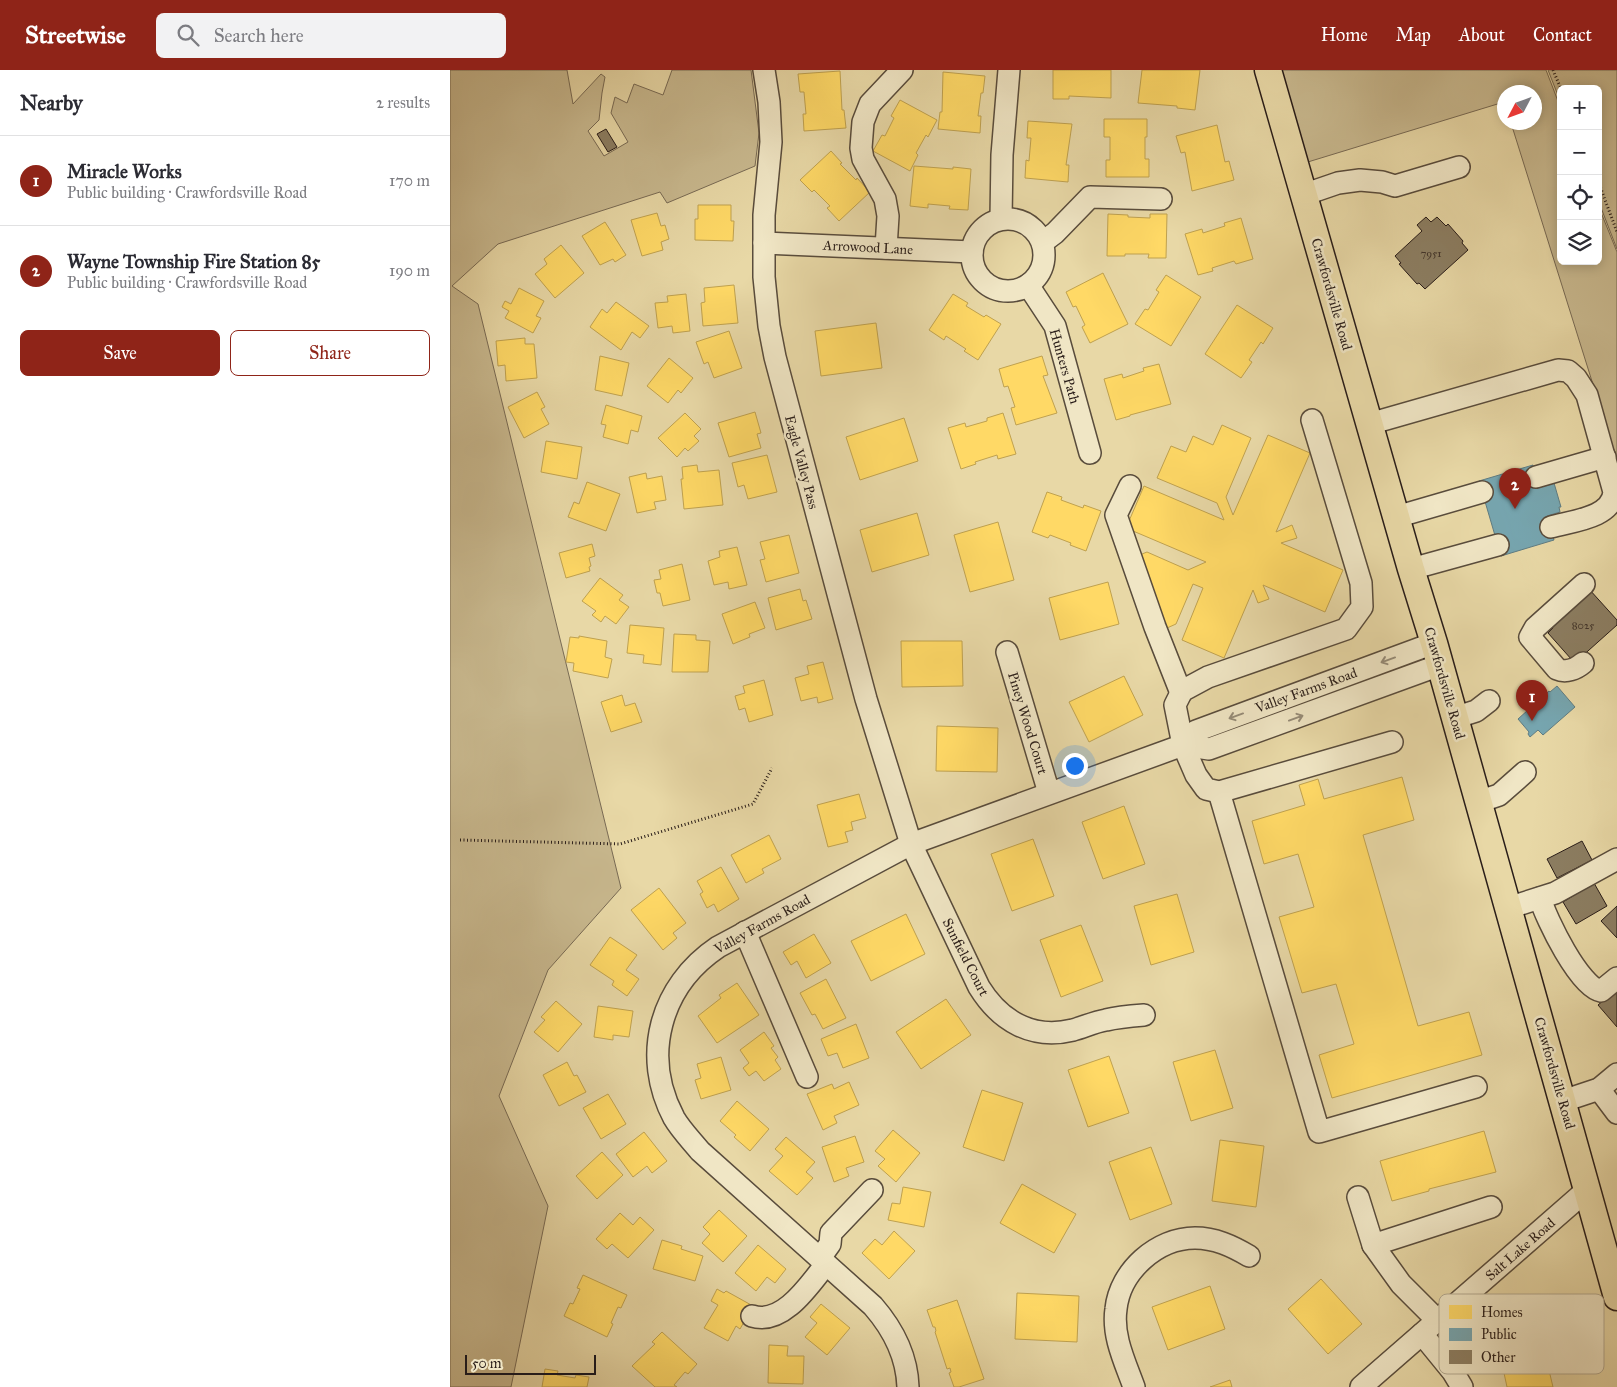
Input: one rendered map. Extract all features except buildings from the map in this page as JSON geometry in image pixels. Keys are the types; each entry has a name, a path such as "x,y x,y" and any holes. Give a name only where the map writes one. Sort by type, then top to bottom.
{"main road":[{"name":"Crawfordsville Road","path":"1268,70 1437,654 1588,1189 1612,1258 1617,1297"}],"street":[{"name":"Eagle Valley Pass","path":"764,70 770,102 771,134 766,183 764,243 768,326 866,699 911,844"},
{"path":"886,248 888,216 885,199 863,159 861,148 863,122 870,104 902,70"},
{"path":"1001,219 1002,155 1009,70"},
{"path":"1304,195 1338,183 1360,180 1395,186 1460,168"},
{"path":"1043,242 1055,233 1090,197 1161,199"},
{"path":"1001,219 1014,219 1026,223 1036,231 1043,242 1045,254 1043,266 1037,277 1028,285 1003,291 990,286 976,272 972,252 975,241 981,231 990,223 1001,219"},
{"name":"Arrowood Lane","path":"764,243 972,252"},
{"name":"Hunters Path","path":"1028,285 1055,326 1090,453"},
{"path":"1369,424 1459,403 1564,369 1568,371 1583,387 1587,395 1586,418 1604,457 1614,497 1609,506 1598,514 1550,527"},
{"path":"1312,420 1361,583 1362,607 1346,629 1208,677 1182,691 1175,705 1183,745 1196,775 1206,789 1219,792 1392,742"},
{"path":"1536,477 1604,457"},
{"path":"1130,486 1116,515 1155,627 1181,693"},
{"path":"1396,517 1482,492"},
{"path":"1411,569 1498,545"},
{"path":"1583,663 1575,669 1560,671 1541,656 1530,638 1532,632 1584,584"},
{"name":"Piney Wood Court","path":"1007,652 1050,794"},
{"name":"Valley Farms Road","path":"908,1387 900,1348 884,1319 873,1306 688,1138 678,1125 664,1094 658,1069 659,1036 669,1003 682,981 692,968 710,952 911,844 1183,745 1196,731 1437,654"},
{"path":"1454,718 1476,711 1489,701"},
{"path":"1478,802 1499,795 1525,772"},
{"path":"1219,792 1320,1132 1476,1088"},
{"name":"Sunfield Court","path":"911,844 980,987 988,1001 1006,1019 1030,1030 1055,1032 1072,1030 1106,1020 1144,1015"},
{"path":"1508,908 1555,893 1617,860"},
{"path":"1540,898 1557,938 1586,982 1596,990 1601,991 1617,978"},
{"path":"745,932 807,1077"},
{"path":"1563,1101 1599,1089 1617,1074"},
{"path":"1599,1089 1617,1113"},
{"name":"Salt Lake Road","path":"1467,1294 1588,1189"},
{"path":"752,1316 760,1318 775,1315 798,1298 818,1256 813,1238 821,1233 831,1233 872,1190"},
{"path":"1358,1197 1373,1245 1401,1284 1439,1346"},
{"path":"1373,1245 1492,1207"},
{"path":"1134,1387 1117,1340 1115,1316 1118,1300 1124,1285 1137,1265 1157,1249 1172,1242 1188,1239 1220,1242 1249,1256"},
{"name":"Salt Lake Road","path":"1361,1387 1439,1318"},
{"path":"1454,1374 1462,1387"}],"path":[{"path":"1553,70 1559,85"},
{"path":"1602,192 1617,232"},
{"path":"460,840 620,844 753,804 772,768"}],"shaded area":[{"path":"450,70 567,70 573,104 601,74 605,77 599,120 588,131 604,156 628,142 611,113 615,97 627,103 634,84 663,95 672,70 751,70 759,133 755,166 667,203 660,192 498,244 452,286 478,304 621,888 548,970 499,1096 548,1206 511,1387 450,1387"},
{"path":"1272,70 1546,70 1557,99 1557,265 1602,265 1602,215 1617,252 1617,461 1513,130 1542,130 1542,85 1497,85 1497,104 1298,165"},
{"path":"1548,70 1617,70 1617,249 1602,210 1602,85 1557,85 1557,93"}],"place":[{"name":"Wayne Township Fire Station 85","path":"1515,509"},
{"name":"Miracle Works","path":"1532,721"}]}
